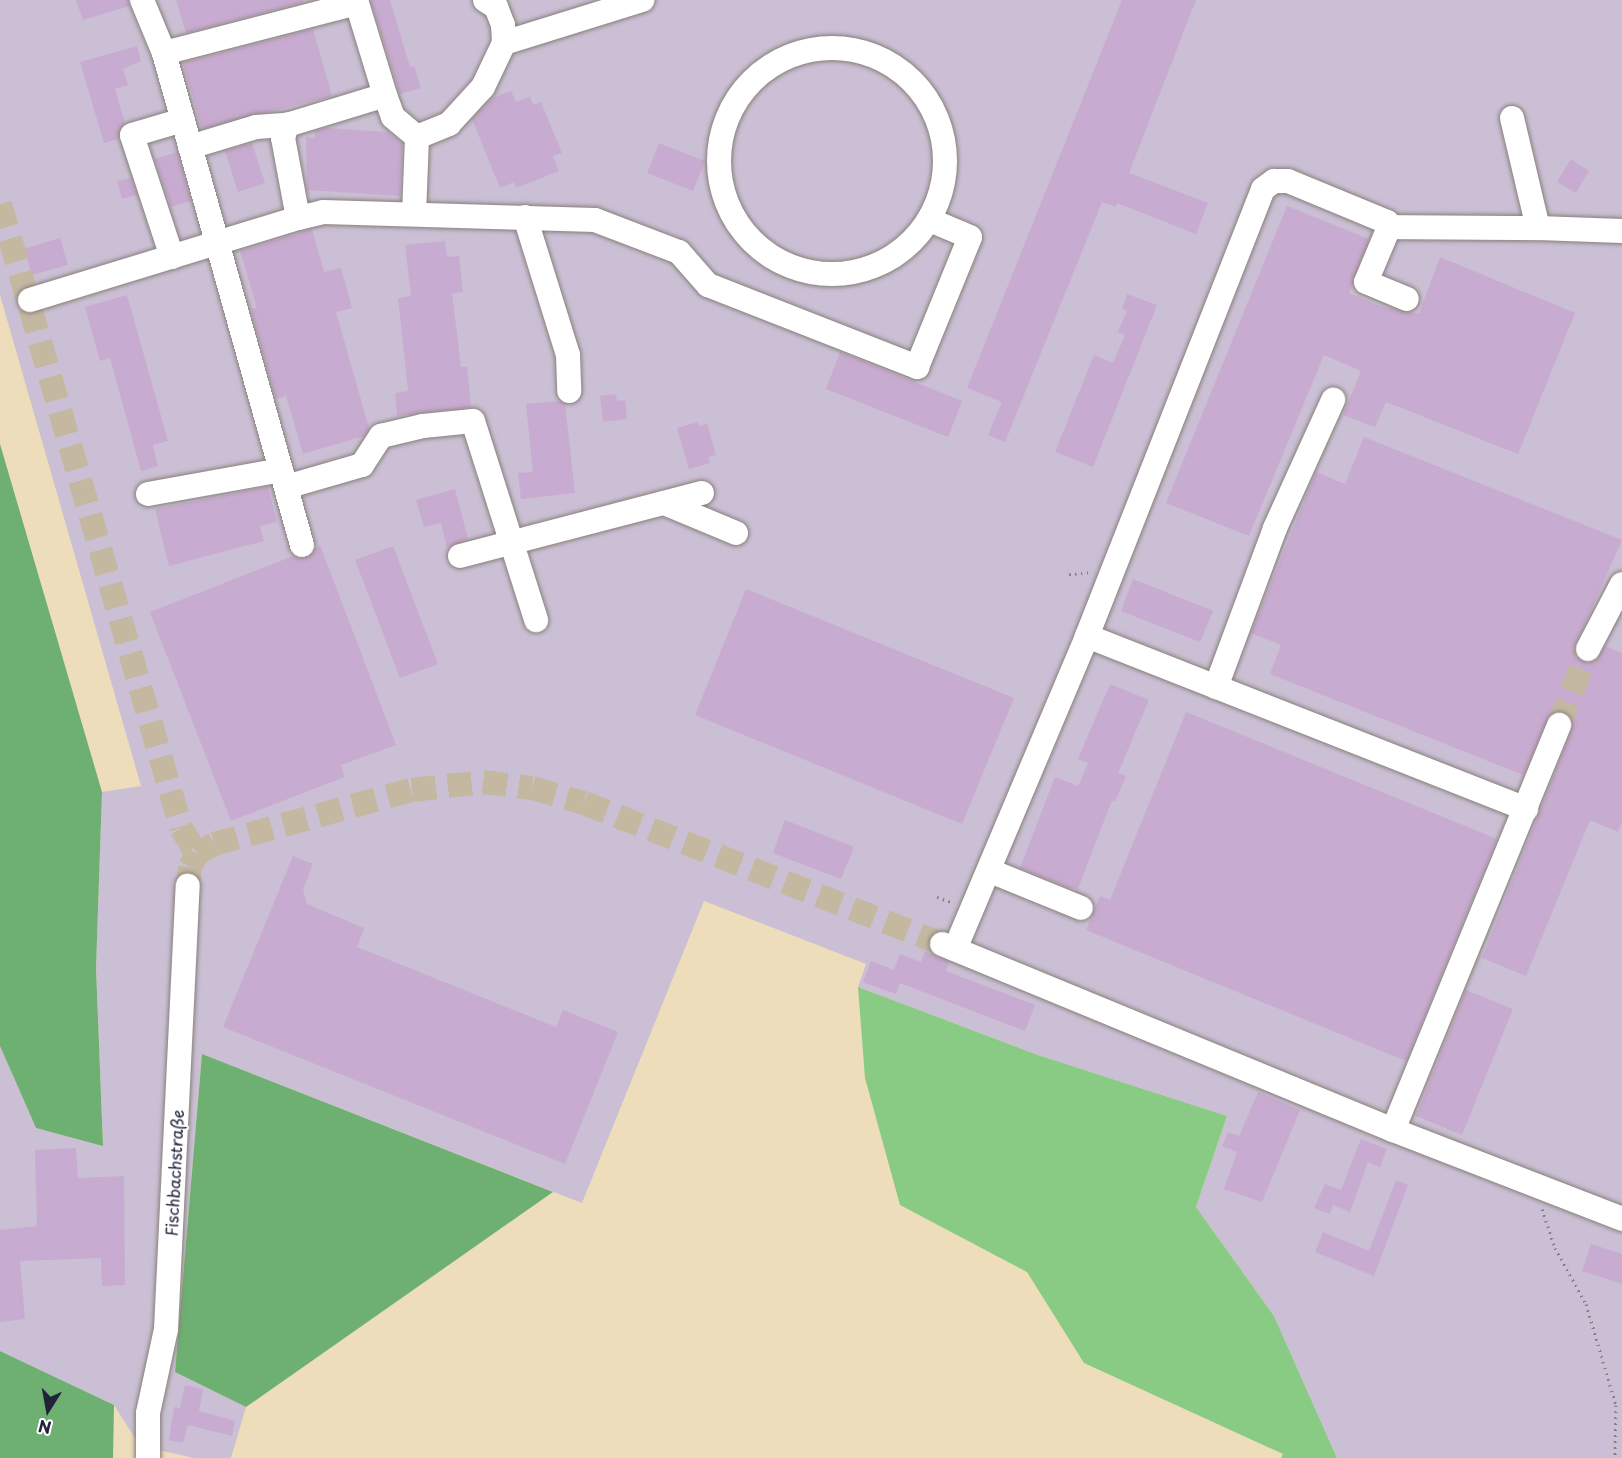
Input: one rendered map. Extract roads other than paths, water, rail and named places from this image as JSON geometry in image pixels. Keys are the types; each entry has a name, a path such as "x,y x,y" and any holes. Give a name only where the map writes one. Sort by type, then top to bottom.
{"street":[{"path":"142,0 164,53 302,545"},
{"path":"417,136 449,124 483,87 504,43 503,25 496,7 485,0"},
{"path":"504,43 642,0"},
{"path":"164,53 356,1 393,117 417,136"},
{"path":"817,48 851,49 898,68 932,106 943,138 943,188 930,220 895,256 855,272 813,273 766,254 742,230 721,184 720,142 734,103 770,66 817,48"},
{"path":"190,147 256,127 287,125 385,95"},
{"path":"1512,118 1538,228"},
{"path":"172,257 132,135 183,120"},
{"path":"287,125 283,138 298,218"},
{"path":"414,214 417,136"},
{"path":"1407,299 1366,282 1387,222 1288,181 1274,181 1263,189 1088,636 990,871 949,946 1393,1130 1622,1219"},
{"path":"30,300 322,212 595,220 679,252 708,285 917,367 970,237 930,220"},
{"path":"525,217 568,355 569,391"},
{"path":"1387,227 1622,231"},
{"path":"1216,687 1275,528 1333,400"},
{"path":"148,494 284,479 362,465 381,436 423,426 473,421 536,620"},
{"path":"460,556 702,493"},
{"path":"664,503 736,533"},
{"path":"1588,649 1622,584"},
{"path":"1088,636 1526,809"},
{"path":"1393,1130 1559,725"},
{"path":"990,871 1080,908"},
{"name":"Fischbachstraße","path":"148,1458 148,1413 166,1329 188,886"}],"tunnel":[{"path":"0,204 181,828 197,854"},
{"path":"1559,725 1588,649"},
{"path":"188,886 190,867 197,854 214,844 412,790 483,782 532,788 584,803 942,944"}]}
